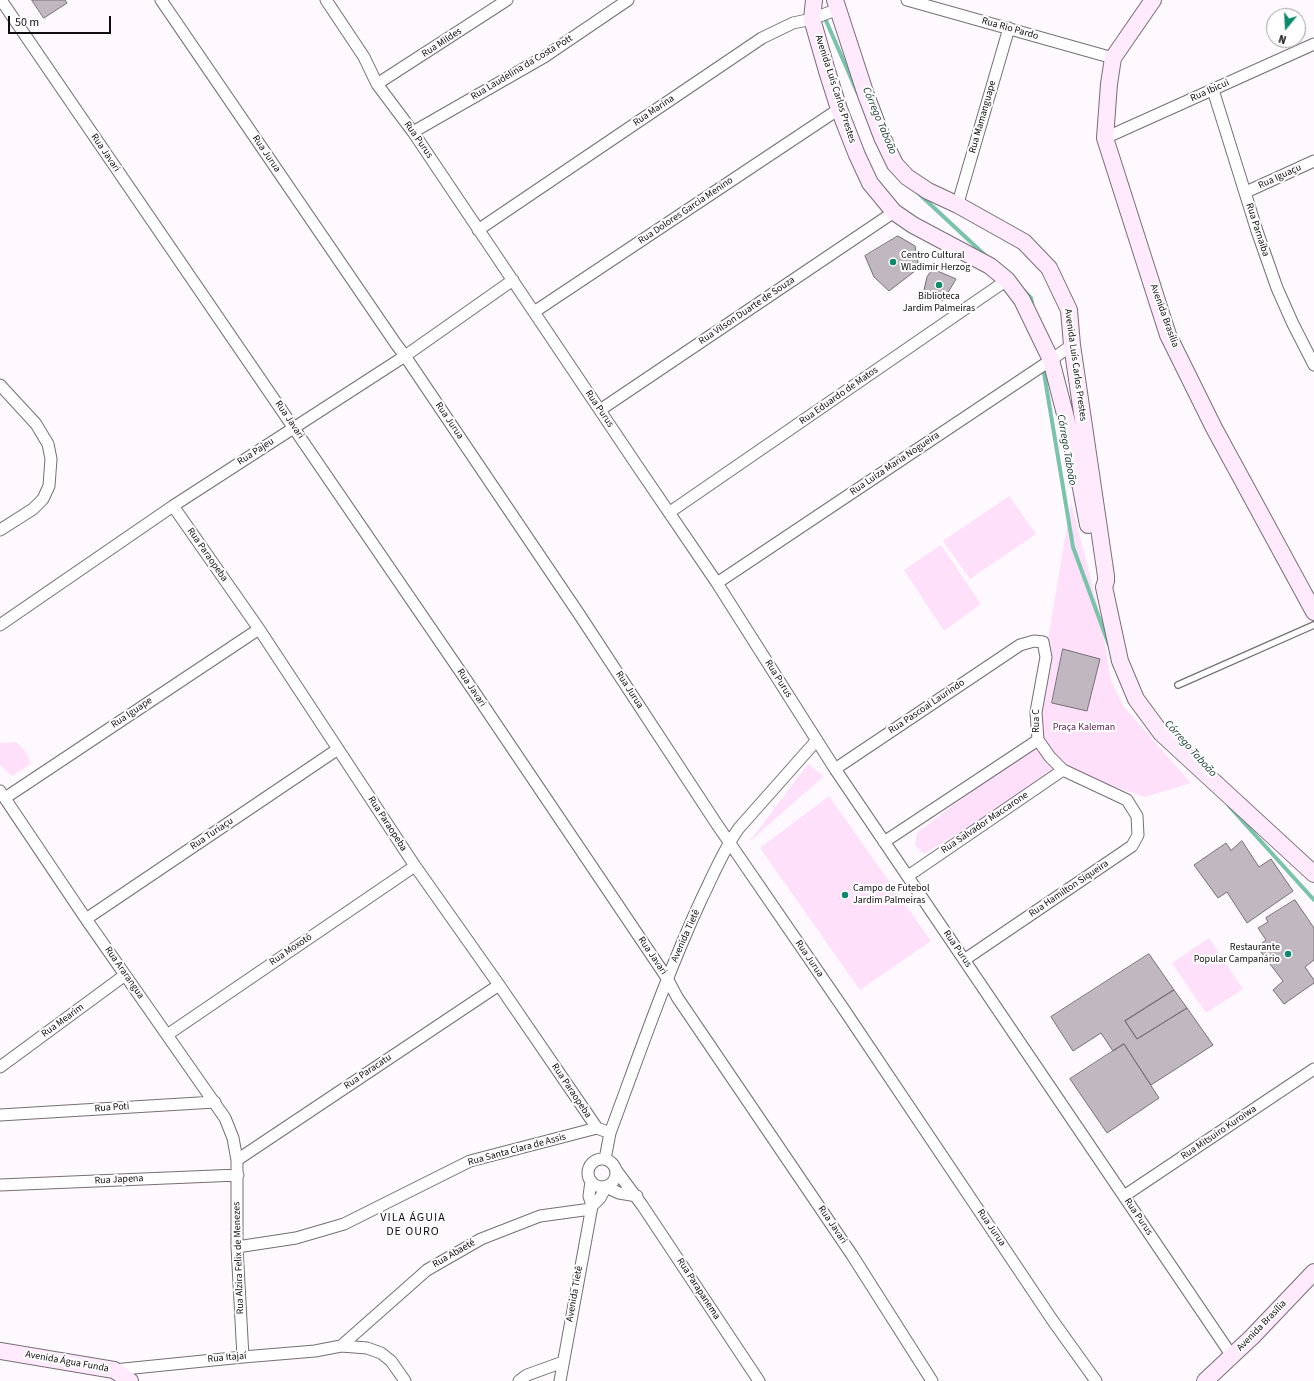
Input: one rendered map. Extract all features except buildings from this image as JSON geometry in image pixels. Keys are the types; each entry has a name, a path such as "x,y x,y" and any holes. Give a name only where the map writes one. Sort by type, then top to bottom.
{"street":[{"name":"Rua Javari","path":"1,0 294,428 667,978 677,997 852,1255 932,1381"},
{"name":"Rua Jurua","path":"161,0 387,332 405,356 579,614 729,842 1053,1321 1096,1381"},
{"name":"Rua Purus","path":"326,0 364,57 377,84 413,132 638,467 670,512 835,769 1232,1356"},
{"name":"Rua Mildes","path":"377,84 507,0"},
{"name":"Rua Laudelina da Costa Pott","path":"413,132 544,57 628,0"},
{"name":"Avenida Luís Carlos Prestes","path":"814,0 812,19 826,71 857,155 870,183 894,212 913,225 990,266 1008,280 1022,300 1051,360 1066,418 1081,488 1097,576 1100,585 1104,587"},
{"name":"Rua Rio Pardo","path":"907,0 1113,58"},
{"name":"Avenida Brasília","path":"1154,2 1113,58 1109,84 1105,138 1168,335 1214,428 1314,612"},
{"name":"Avenida Luís Carlos Prestes","path":"836,4 866,95 882,137 895,164 907,177 928,191 958,205 1024,242 1049,268 1069,310 1072,345 1106,576 1104,587 1120,661 1136,700 1161,733 1314,874"},
{"name":"Rua Marina","path":"478,230 762,38 792,23 812,19 836,4"},
{"name":"Rua Mamanguape","path":"958,205 1009,28"},
{"name":"Rua Ibicui","path":"1105,138 1314,44"},
{"name":"Rua Parnaíba","path":"1213,90 1277,288 1314,365"},
{"name":"Rua Dolores Garcia Menino","path":"534,312 839,109"},
{"name":"Rua Iguaçu","path":"1246,192 1314,161"},
{"name":"Rua Vilson Duarte de Souza","path":"600,410 894,212"},
{"name":"Rua Pajeu","path":"0,625 173,506 405,356 513,280"},
{"name":"Rua Eduardo de Matos","path":"670,512 1008,280"},
{"name":"Rua Luíza Maria Nogueira","path":"717,583 1072,345"},
{"path":"0,385 36,424 48,444 51,459 49,486 43,499 33,509 0,530"},
{"name":"Rua Paraopeba","path":"173,506 259,629 415,866 597,1128 610,1132"},
{"name":"Rua Iguape","path":"3,794 259,629"},
{"name":"Rua C","path":"1020,645 1034,640 1044,642 1046,657 1036,712 1038,740 1050,757 1063,770 1127,800"},
{"name":"Rua Pascoal Laurindo","path":"835,769 1020,645"},
{"name":"Avenida Tietê","path":"605,1159 610,1132 667,978 689,925 729,842 739,828 817,740"},
{"path":"884,842 1038,740"},
{"name":"Rua Turiaçu","path":"86,919 338,749"},
{"name":"Rua Salvador Maccarone","path":"908,876 1063,770"},
{"name":"Rua Ararangua","path":"3,794 86,919 215,1102 225,1118 233,1138 237,1160"},
{"name":"Rua Hamilton Siqueira","path":"964,960 1132,846 1138,835 1137,816 1127,800"},
{"name":"Rua Moxotó","path":"167,1035 415,866"},
{"name":"Rua Mearim","path":"0,1067 125,975"},
{"name":"Rua Paracatu","path":"237,1160 499,985"},
{"name":"Rua Mitsuiro Kuroiwa","path":"1124,1196 1314,1069"},
{"name":"Rua Poti","path":"3,1113 215,1102"},
{"name":"Rua Santa Clara de Assis","path":"237,1247 296,1238 344,1224 470,1161 597,1128"},
{"path":"606,1187 614,1182 617,1174 614,1165 605,1159 596,1161 592,1164 588,1172 590,1181 598,1187 606,1187 619,1193 637,1196"},
{"name":"Rua Alzira Felix de Menezes","path":"237,1160 237,1247 243,1357"},
{"name":"Rua Parapanema","path":"616,1170 637,1196 759,1381"},
{"name":"Rua Japena","path":"0,1186 238,1174"},
{"name":"Avenida Tietê","path":"560,1381 591,1208 589,1196 590,1181"},
{"name":"Avenida Tietê","path":"591,1208 600,1198 606,1187"},
{"name":"Rua Abaeté","path":"341,1346 427,1270 481,1239 540,1216 591,1208"},
{"name":"Avenida Brasília","path":"1207,1380 1314,1272"},
{"name":"Rua Itajaí","path":"114,1370 315,1351 341,1346 367,1348 381,1353 391,1361 405,1381"},
{"name":"Avenida Água Funda","path":"0,1351 114,1370 130,1381"},
{"path":"519,1381 527,1375 563,1362"}],"lane":[{"path":"1178,686 1314,624"}],"green space":[{"path":"1009,496 1036,534 970,579 943,541"},
{"name":"Praça Kaleman","path":"1071,502 1100,615 1111,681 1124,707 1191,783 1145,797 1063,770 924,854 915,845 917,833 1038,740 1038,699"},
{"path":"941,545 981,604 944,631 904,570"},
{"path":"16,742 26,752 31,764 12,776 0,765 0,743"},
{"path":"808,764 824,776 749,842"},
{"name":"Campo de Futebol Jardim Palmeiras","path":"829,796 931,941 860,990 760,848"},
{"path":"1209,938 1243,989 1206,1013 1172,963"}],"waterway":[{"name":"Córrego Taboão","path":"824,16 858,94"},
{"name":"Córrego Taboão","path":"917,192 987,257"},
{"name":"Córrego Taboão","path":"1024,291 1031,298 1033,307"},
{"name":"Córrego Taboão","path":"1043,367 1073,547 1109,645"},
{"name":"Córrego Taboão","path":"1229,806 1314,900"}],"place":[{"name":"Centro Cultural Wladimir Herzog","path":"893,262"},
{"name":"Biblioteca Jardim Palmeiras","path":"939,285"},
{"name":"Campo de Futebol Jardim Palmeiras","path":"845,895"},
{"name":"Restaurante Popular Campanário","path":"1288,954"}],"district":[{"name":"VILA ÁGUIA DE OURO","path":"413,1225"}]}
